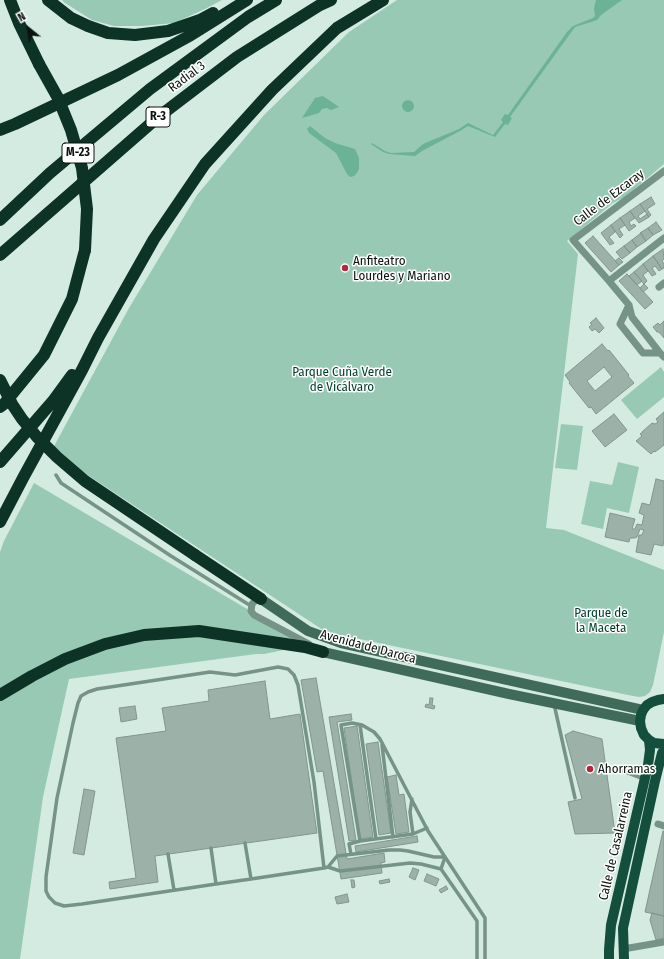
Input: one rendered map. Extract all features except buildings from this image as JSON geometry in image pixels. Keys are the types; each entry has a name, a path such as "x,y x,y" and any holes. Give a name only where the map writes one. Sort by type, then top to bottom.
{"highway":[{"name":"M-23","path":"0,407 44,355 72,299 85,250 86,209 82,168 58,98 39,64 19,23 10,0"},
{"path":"48,0 71,18 88,26 108,33 135,35 168,31 200,20 239,0"},
{"path":"0,130 118,75 191,35 247,0"},
{"name":"Radial 3","path":"0,220 50,173 150,89 248,17 276,0"},
{"name":"Radial 3","path":"0,255 157,118 237,57 320,5 331,0"},
{"path":"0,522 98,338 154,239 206,164 272,90 338,28 383,0"},
{"path":"0,462 53,401 98,338"},
{"path":"0,380 12,404 37,437 57,457 85,481 261,599"},
{"path":"0,695 65,659 106,644 144,635 199,631 305,647 323,652"}],"main road":[{"name":"Avenida de Daroca","path":"261,599 308,631 341,643 644,710"},
{"name":"Avenida de Daroca","path":"323,652 440,679 640,721"},
{"path":"664,699 647,705 641,715 640,721 644,735 649,740 654,743 664,744"},
{"name":"Calle de Casalarreina","path":"609,959 611,926 648,765 650,750 649,740"},
{"name":"Calle de Casalarreina","path":"624,954 623,928 655,780 664,750"}],"street":[{"name":"Calle de Ezcaray","path":"662,355 632,317 628,305 573,240 664,171"},
{"path":"609,281 664,238"},
{"name":"Calle de Ezcaray","path":"628,305 620,324 643,353 662,355"},
{"path":"251,606 255,601 261,599"},
{"name":"Avenida de Daroca","path":"251,606 251,611 254,615 323,652"},
{"path":"624,954 664,942"}],"lane":[{"path":"56,475 61,483 171,556 251,606"},
{"path":"324,868 314,782 298,685 294,675 288,669 278,667 235,675 210,672 97,689 82,696 78,703 58,790 46,877 46,891 55,903 64,906 251,879 324,868 328,867 340,871 410,863 421,864 441,869 477,921 477,959"},
{"path":"554,703 575,798"},
{"path":"360,841 341,725 352,723 362,725 374,732 381,741 427,828 485,918 484,959"},
{"path":"360,725 376,839"},
{"path":"381,741 394,837"},
{"path":"623,771 644,779"},
{"path":"412,798 410,812 413,834"},
{"path":"351,854 349,844 360,841 413,834 427,828"},
{"path":"245,843 251,879"},
{"path":"211,848 216,884"},
{"path":"328,867 337,856 389,850 400,850 434,857 445,856"},
{"path":"168,854 174,890"},
{"path":"441,869 445,856"}],"green space":[{"path":"62,0 222,0 174,23 142,26 114,26 92,20"},
{"name":"Parque Cuña Verde de Vicálvaro","path":"397,0 664,0 664,164 625,197 613,203 567,241 578,254 546,528 564,530 664,570 664,632 653,685 650,692 645,696 639,697 628,695 326,632 71,464 53,448 129,308 197,195 264,115 349,32"},
{"path":"661,367 664,372 664,397 637,419 621,400"},
{"path":"561,424 583,426 577,470 555,468"},
{"path":"618,462 639,467 629,513 607,508 603,529 581,524 590,481 612,485"},
{"path":"34,483 308,645 264,654 69,679 43,797 20,959 0,959 0,552 4,541"}],"shaded area":[{"path":"596,0 622,0 601,15 597,20 575,27 510,117 512,118 508,125 505,124 495,137 468,126 415,156 389,154 371,144 372,143 391,153 414,152 423,144 459,129 468,123 493,135 503,122 501,120 505,114 508,115 567,32 573,26 595,16 594,8"},
{"path":"323,96 339,107 331,110 327,108 322,109 319,113 302,118 315,98"},
{"path":"408,100 412,102 414,106 412,110 408,112 404,110 402,106 404,102"},
{"path":"310,126 325,138 335,143 355,149 359,158 359,169 354,176 350,177 347,174 336,153 309,133 307,129"}],"place":[{"name":"Anfiteatro Lourdes y Mariano","path":"345,268"},
{"name":"Ahorramas","path":"590,769"}],"park label":[{"name":"Parque de la Maceta","path":"601,620"}]}
